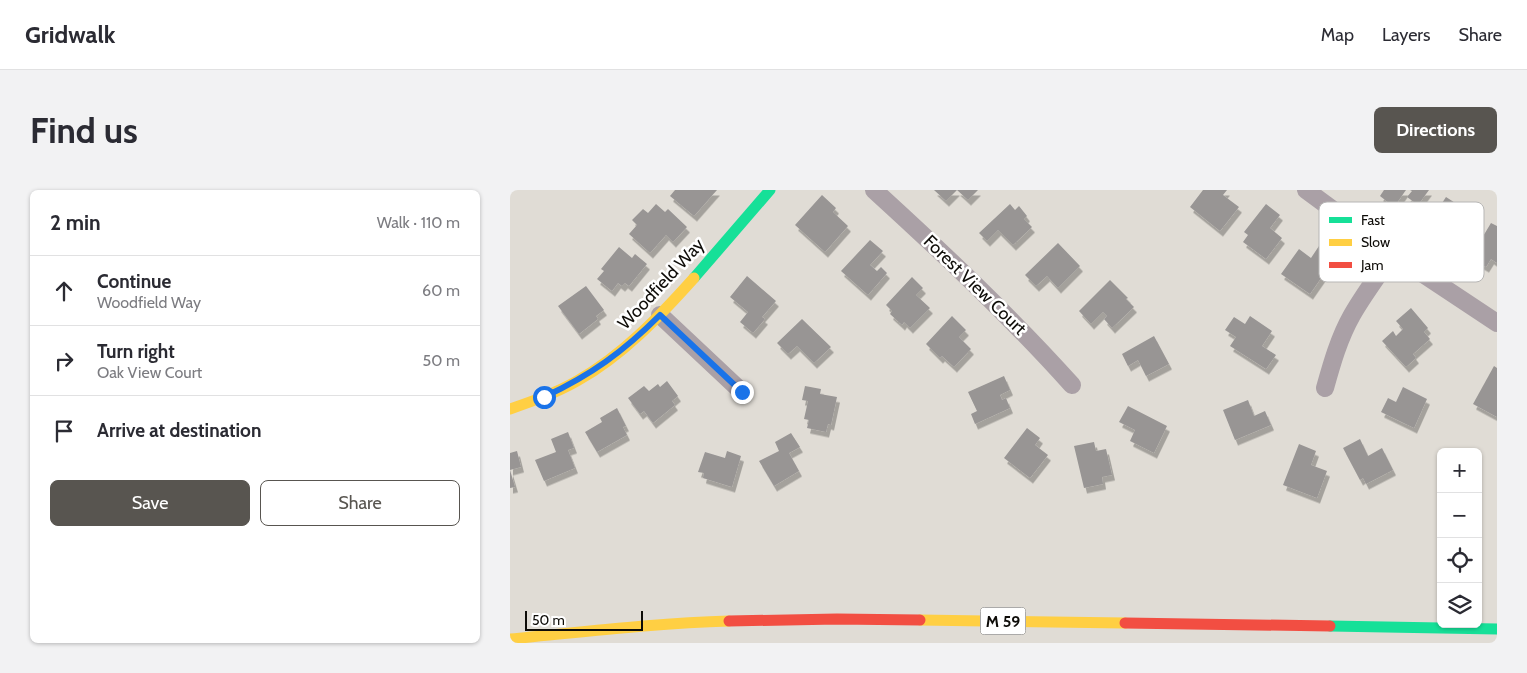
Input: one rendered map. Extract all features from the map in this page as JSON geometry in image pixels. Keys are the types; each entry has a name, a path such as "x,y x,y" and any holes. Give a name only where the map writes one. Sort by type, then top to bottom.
{"main road":[{"name":"Woodfield Way","path":"510,409 544,397 585,377 629,344 660,315 770,190"},
{"name":"M 59","path":"510,639 696,622 836,619 1497,630"}],"street":[{"name":"Forest View Court","path":"874,190 976,285 1036,345 1072,385"},
{"path":"1306,190 1322,202"},
{"path":"1325,388 1339,344 1351,316 1373,282"},
{"path":"1435,282 1497,323"},
{"path":"660,315 742,392"}],"building":[{"path":"675,190 717,190 694,216 670,196"},
{"path":"934,190 957,190 946,201"},
{"path":"957,190 978,190 968,200"},
{"path":"1203,190 1227,190 1223,195 1239,207 1220,231 1190,207"},
{"path":"1384,190 1406,190 1398,202 1388,202 1380,196"},
{"path":"1410,190 1429,190 1420,202 1414,202 1407,197 1412,191"},
{"path":"822,195 836,208 833,212 848,226 825,252 795,225"},
{"path":"1446,197 1454,202 1443,202"},
{"path":"656,204 665,212 668,209 687,227 673,242 666,235 650,253 629,234 637,225 632,220 643,209 648,213"},
{"path":"1010,204 1015,210 1019,206 1027,216 1024,219 1032,227 1013,245 998,230 987,241 979,233"},
{"path":"1266,204 1280,215 1270,228 1282,238 1266,259 1243,242 1248,235 1244,232"},
{"path":"1491,223 1497,226 1497,263 1491,259 1486,267 1484,266 1484,235"},
{"path":"870,240 883,251 870,265 877,271 881,267 887,273 868,295 841,271"},
{"path":"1058,243 1080,266 1058,288 1047,276 1036,286 1025,275"},
{"path":"1319,246 1319,281 1310,294 1281,274 1299,249 1311,258"},
{"path":"619,247 632,258 635,254 647,264 629,286 625,283 622,286 618,283 612,291 597,279 604,271 601,269"},
{"path":"747,276 776,301 762,317 765,319 753,333 740,322 748,312 730,297"},
{"path":"912,277 923,288 916,295 930,308 910,328 904,322 902,325 890,314 892,311 886,305"},
{"path":"1110,280 1134,307 1112,328 1104,319 1107,316 1103,312 1091,324 1079,311"},
{"path":"586,286 604,310 596,316 598,319 579,334 558,306"},
{"path":"1411,308 1428,328 1424,332 1430,339 1413,354 1416,358 1406,367 1382,341 1393,331 1396,336 1403,329 1396,321"},
{"path":"952,316 966,330 959,337 971,349 954,367 942,356 940,358 926,344"},
{"path":"1250,316 1272,331 1262,346 1276,355 1266,369 1230,346 1236,337 1225,330 1234,317 1245,324"},
{"path":"802,319 831,347 814,363 797,346 788,354 777,343"},
{"path":"1154,336 1169,364 1146,376 1138,360 1128,366 1122,354"},
{"path":"1494,366 1497,368 1497,417 1473,404"},
{"path":"1004,376 1010,390 1000,395 1002,400 1006,398 1010,408 975,424 971,414 977,411 968,392"},
{"path":"667,381 678,396 672,401 675,405 653,423 644,411 640,414 628,398 644,386 649,391 658,384 660,387"},
{"path":"805,386 821,389 820,394 837,397 831,425 828,424 826,432 807,428 809,420 804,419 808,401 802,400"},
{"path":"1403,387 1427,399 1414,428 1381,412 1388,398 1396,402"},
{"path":"1248,400 1254,416 1265,411 1271,425 1235,440 1223,410"},
{"path":"1128,406 1167,426 1154,453 1130,441 1135,430 1119,422"},
{"path":"617,408 626,426 623,427 627,435 597,452 585,432 602,422 600,418"},
{"path":"1027,428 1040,438 1035,445 1048,455 1030,478 1004,458"},
{"path":"568,432 574,448 568,450 575,468 544,481 535,460 556,452 551,439"},
{"path":"791,433 800,447 789,453 799,471 774,486 759,461 779,451 775,442"},
{"path":"1360,439 1368,456 1382,448 1393,470 1366,484 1363,478 1360,480 1343,448"},
{"path":"1094,442 1096,451 1106,449 1112,475 1102,477 1103,484 1084,488 1074,446"},
{"path":"1299,444 1316,451 1311,465 1327,471 1317,498 1283,485"},
{"path":"517,451 521,467 510,470 510,453"},
{"path":"727,451 741,456 732,487 703,478 704,473 698,472 705,452 725,458"},
{"path":"510,470 515,487 510,488"}],"traffic: fast":[{"path":"694,278 770,190"},
{"path":"1330,626 1497,629"}],"traffic: slow":[{"path":"510,409 544,397 594,371 654,321 694,278"},
{"path":"920,620 1125,623"},
{"path":"510,639 647,626 729,621"}],"traffic: jam":[{"path":"729,621 920,620"},
{"path":"1125,623 1330,626"}],"route":[{"path":"544,397 585,377 629,344 660,315 742,392"}]}
